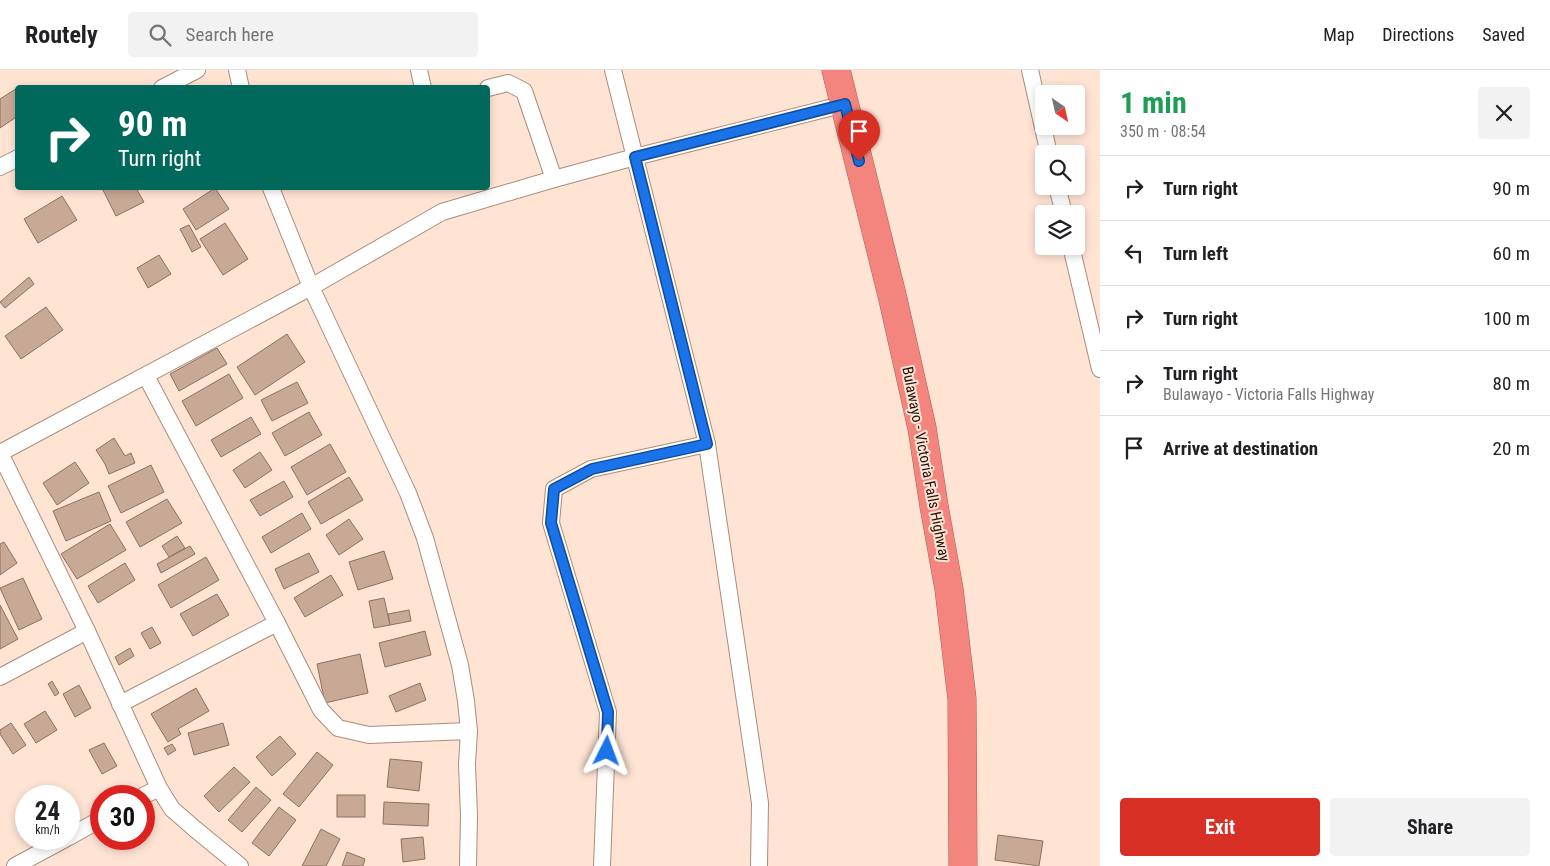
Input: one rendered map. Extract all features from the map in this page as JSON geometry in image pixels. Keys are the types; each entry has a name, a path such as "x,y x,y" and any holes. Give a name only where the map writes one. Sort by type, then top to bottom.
{"highway":[{"name":"Bulawayo - Victoria Falls Highway","path":"836,70 892,295 922,428 934,506 950,589 962,699 962,866"}],"street":[{"path":"168,85 197,70"},
{"path":"237,70 240,85"},
{"path":"419,70 422,85"},
{"path":"613,70 707,444 760,803 759,866"},
{"path":"1030,70 1048,145"},
{"path":"490,88 508,83 524,91 554,179"},
{"path":"240,866 172,809 159,788 87,631 0,453 311,287 442,212 635,157 845,104"},
{"path":"0,167 15,160"},
{"path":"272,190 311,287 408,493 425,538 460,665 466,701 469,731 467,764 468,866"},
{"path":"1073,255 1100,369"},
{"path":"146,376 321,710 338,728 370,735 469,731"},
{"path":"602,866 608,712 551,523 554,489 592,469 707,444"},
{"path":"120,704 277,623"},
{"path":"0,677 87,631"},
{"path":"155,790 159,788"},
{"path":"15,866 45,850"}],"building":[{"path":"15,90 15,118 0,128 0,99"},
{"path":"103,190 137,190 144,202 116,216"},
{"path":"212,190 216,190 229,209 196,230 183,209"},
{"path":"62,196 77,220 38,243 24,219"},
{"path":"225,223 248,259 223,275 200,239"},
{"path":"189,225 201,247 192,252 180,229"},
{"path":"159,255 171,274 148,288 137,268"},
{"path":"29,277 34,284 5,308 0,302"},
{"path":"46,307 63,330 21,359 5,336"},
{"path":"287,334 305,362 255,395 237,367"},
{"path":"217,348 227,364 179,391 170,374"},
{"path":"229,374 243,398 196,426 182,401"},
{"path":"297,382 308,403 272,421 261,400"},
{"path":"309,412 322,435 285,456 272,433"},
{"path":"251,417 261,434 221,457 211,440"},
{"path":"114,438 125,456 131,453 135,463 109,474 96,450"},
{"path":"330,444 346,472 307,495 291,467"},
{"path":"260,452 272,470 245,488 233,470"},
{"path":"75,462 89,483 57,505 43,483"},
{"path":"151,465 164,492 121,513 108,486"},
{"path":"349,477 363,500 321,524 308,502"},
{"path":"284,481 293,497 260,516 250,500"},
{"path":"99,492 111,521 66,541 53,511"},
{"path":"167,499 182,523 140,547 126,522"},
{"path":"302,513 311,529 271,553 262,537"},
{"path":"349,519 363,539 339,555 326,535"},
{"path":"110,524 126,550 77,579 61,554"},
{"path":"177,536 185,548 169,557 162,546"},
{"path":"4,542 17,563 0,575 0,544"},
{"path":"190,546 195,554 161,573 157,564"},
{"path":"384,551 393,579 358,590 349,562"},
{"path":"309,553 319,572 284,589 275,569"},
{"path":"206,557 219,580 171,608 158,585"},
{"path":"125,563 135,580 98,603 88,586"},
{"path":"331,575 343,595 305,617 294,598"},
{"path":"23,578 42,619 19,630 0,588"},
{"path":"217,594 229,615 193,636 180,614"},
{"path":"384,598 390,625 374,628 369,601"},
{"path":"0,605 18,639 0,649"},
{"path":"409,610 411,621 390,625 388,614"},
{"path":"152,627 161,643 150,649 141,633"},
{"path":"425,631 431,655 385,667 379,643"},
{"path":"130,648 134,656 119,665 115,657"},
{"path":"360,654 368,693 325,703 317,664"},
{"path":"52,681 59,693 55,696 48,684"},
{"path":"420,683 426,700 396,712 389,696"},
{"path":"79,685 91,708 75,717 63,694"},
{"path":"196,688 209,711 178,729 181,734 168,742 151,714"},
{"path":"45,711 57,730 36,743 24,724"},
{"path":"11,723 26,745 13,754 0,734 0,730"},
{"path":"223,723 229,745 194,755 188,733"},
{"path":"280,736 296,754 272,776 256,757"},
{"path":"104,743 117,766 102,774 89,750"},
{"path":"172,744 176,750 168,755 164,748"},
{"path":"317,752 333,765 299,807 283,794"},
{"path":"390,759 422,762 419,791 387,787"},
{"path":"234,767 250,782 219,812 204,796"},
{"path":"256,787 271,800 242,832 228,820"},
{"path":"337,795 365,795 365,817 337,817"},
{"path":"384,802 429,804 428,826 383,824"},
{"path":"279,807 296,820 269,856 252,843"},
{"path":"321,829 340,839 326,866 302,866"},
{"path":"998,835 1043,841 1039,866 995,860"},
{"path":"423,837 425,859 403,862 401,839"},
{"path":"347,852 365,859 363,866 342,866"}],"route":[{"path":"607,751 608,712 551,523 554,489 592,469 707,444 635,157 845,104 859,161"}]}
